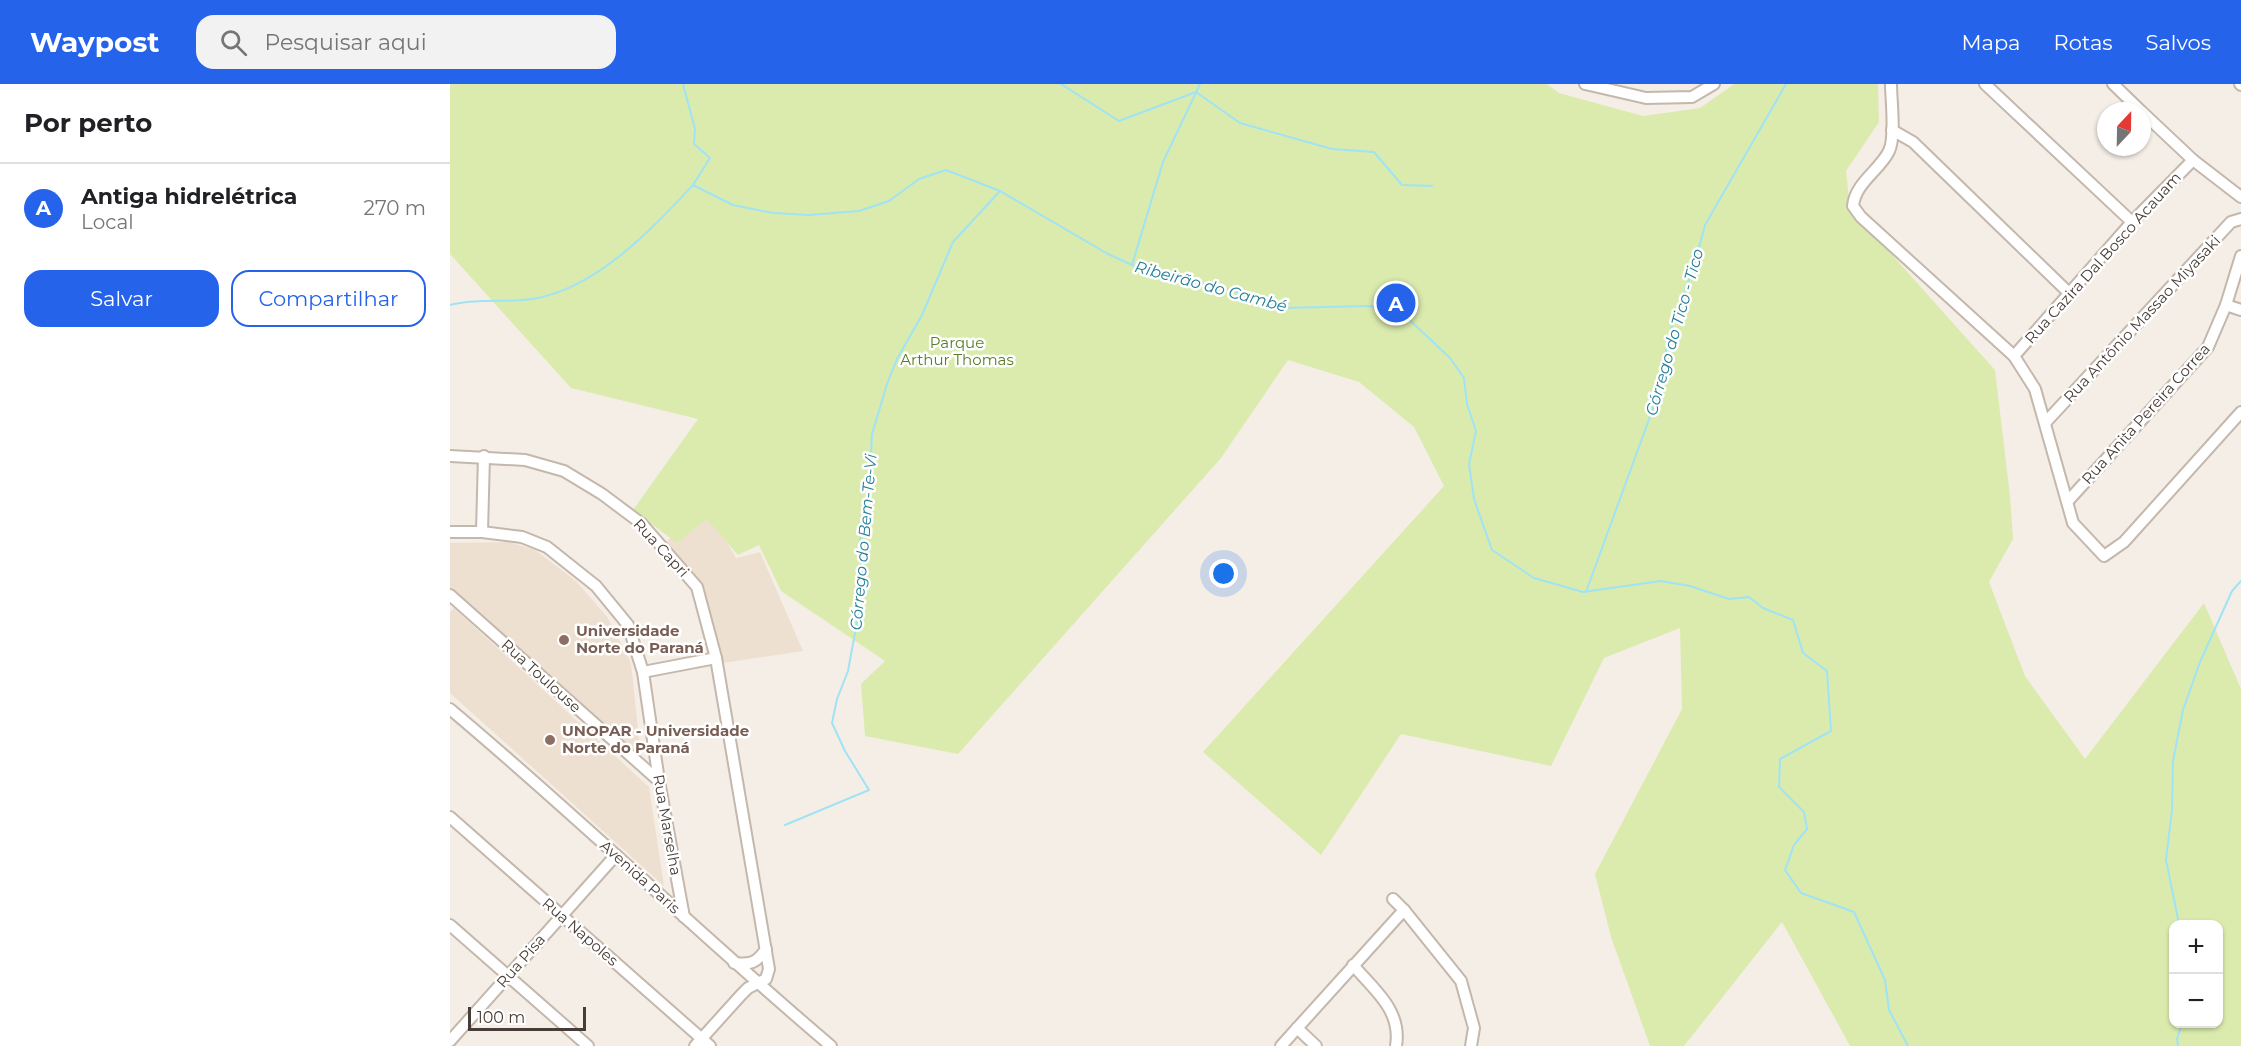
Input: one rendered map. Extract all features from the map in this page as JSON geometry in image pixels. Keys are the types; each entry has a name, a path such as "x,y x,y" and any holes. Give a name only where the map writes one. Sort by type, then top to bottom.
{"street":[{"path":"1585,84 1646,98 1692,98 1714,84"},
{"path":"1891,84 1890,150 1856,193 1853,206 1861,217 2014,356 2035,389 2073,523 2104,556 2124,542 2241,411"},
{"path":"1985,84 2132,222"},
{"path":"2113,84 2132,102"},
{"path":"2151,120 2193,160 2241,197"},
{"path":"1892,130 1913,142 2069,293"},
{"name":"Rua Cazira Dal Bosco Acauam","path":"2014,356 2132,222 2193,160"},
{"name":"Rua Antônio Massao Miyasaki","path":"2045,423 2231,222 2241,219"},
{"name":"Rua Anita Pereira Correa","path":"2068,501 2208,347 2226,305 2241,255"},
{"path":"2226,305 2241,310"},
{"name":"Rua Capri","path":"450,456 484,456 525,460 564,471 602,494 642,524 697,587 716,658 766,949 768,975 763,981 741,995 702,1044"},
{"path":"482,532 484,456"},
{"name":"Rua Marselha","path":"450,532 482,532 522,537 547,548 596,586 628,625 644,672 684,917"},
{"name":"Rua Toulouse","path":"450,595 660,781"},
{"path":"644,672 716,658"},
{"name":"Avenida Paris","path":"450,709 733,962 831,1046"},
{"name":"Rua Napoles","path":"450,817 702,1044"},
{"name":"Rua Pisa","path":"450,1041 616,855"},
{"path":"1393,899 1461,981 1474,1028 1471,1046"},
{"path":"1281,1046 1404,910"},
{"path":"450,925 588,1046"},
{"path":"733,962 752,964 766,949"},
{"path":"1353,965 1391,1010 1398,1032 1396,1046"},
{"path":"1297,1028 1316,1046"}],"shaded area":[{"name":"Universidade Norte do Paraná","path":"706,504 736,558 760,552 803,651 723,663 700,583 665,543"},
{"name":"Universidade Norte do Paraná","path":"509,542 535,550 576,581 608,618 631,663 641,758 450,589 450,543"},
{"name":"UNOPAR - Universidade Norte do Paraná","path":"454,608 649,787 664,886 450,693 450,612"}],"green space":[{"name":"Parque Arthur Thomas","path":"450,84 1547,84 1559,93 1643,116 1700,108 1734,84 1878,84 1879,122 1846,171 1850,208 1995,370 2013,539 1989,582 2025,676 2085,759 2204,603 2241,689 2241,1046 1850,1046 1782,922 1684,1046 1650,1046 1611,937 1595,874 1682,709 1680,628 1604,658 1551,766 1401,734 1321,855 1203,752 1444,486 1414,427 1359,382 1288,360 1221,458 958,754 865,736 861,684 885,661 781,591 759,545 738,555 707,519 677,543 633,510 698,419 571,388 450,254"}],"waterway":[{"name":"Ribeirão do Cambé","path":"683,84 695,129 694,144 710,158 693,185 733,205 773,213 809,215 859,211 889,201 919,179 946,170 1000,191 1108,254 1132,265 1241,293 1281,308 1369,306 1399,310 1450,358 1464,378 1467,404 1476,431 1469,464 1474,499 1492,550 1534,578 1583,592 1661,581 1690,586 1729,599 1749,597 1763,608 1793,620 1803,653 1827,671 1831,731 1780,759 1779,787 1804,812 1807,829 1794,845 1785,870 1801,893 1854,912 1885,980 1889,1010 1908,1046"},
{"path":"1061,84 1119,121 1196,92 1240,123 1332,149 1374,152 1402,185 1432,186"},
{"path":"1132,265 1163,162 1200,84"},
{"name":"Córrego do Tico - Tico","path":"1586,592 1655,403 1670,332 1694,266 1705,225 1786,84"},
{"path":"450,305 532,299 556,293 578,283 621,255 693,185"},
{"name":"Córrego do Bem-Te-Vi","path":"785,825 869,790 845,751 832,723 837,699 848,671 857,622 862,571 859,545 869,494 872,434 897,359 922,315 953,242 1000,191"},
{"path":"2178,920 2166,860 2172,810 2173,761 2183,710 2200,662 2232,591 2241,581"},
{"path":"2178,1046 2177,1039 2181,1028"}],"place":[{"name":"Antiga hidrelétrica","path":"1396,303"},
{"name":"Universidade Norte do Paraná","path":"564,640"},
{"name":"UNOPAR - Universidade Norte do Paraná","path":"550,740"}]}
